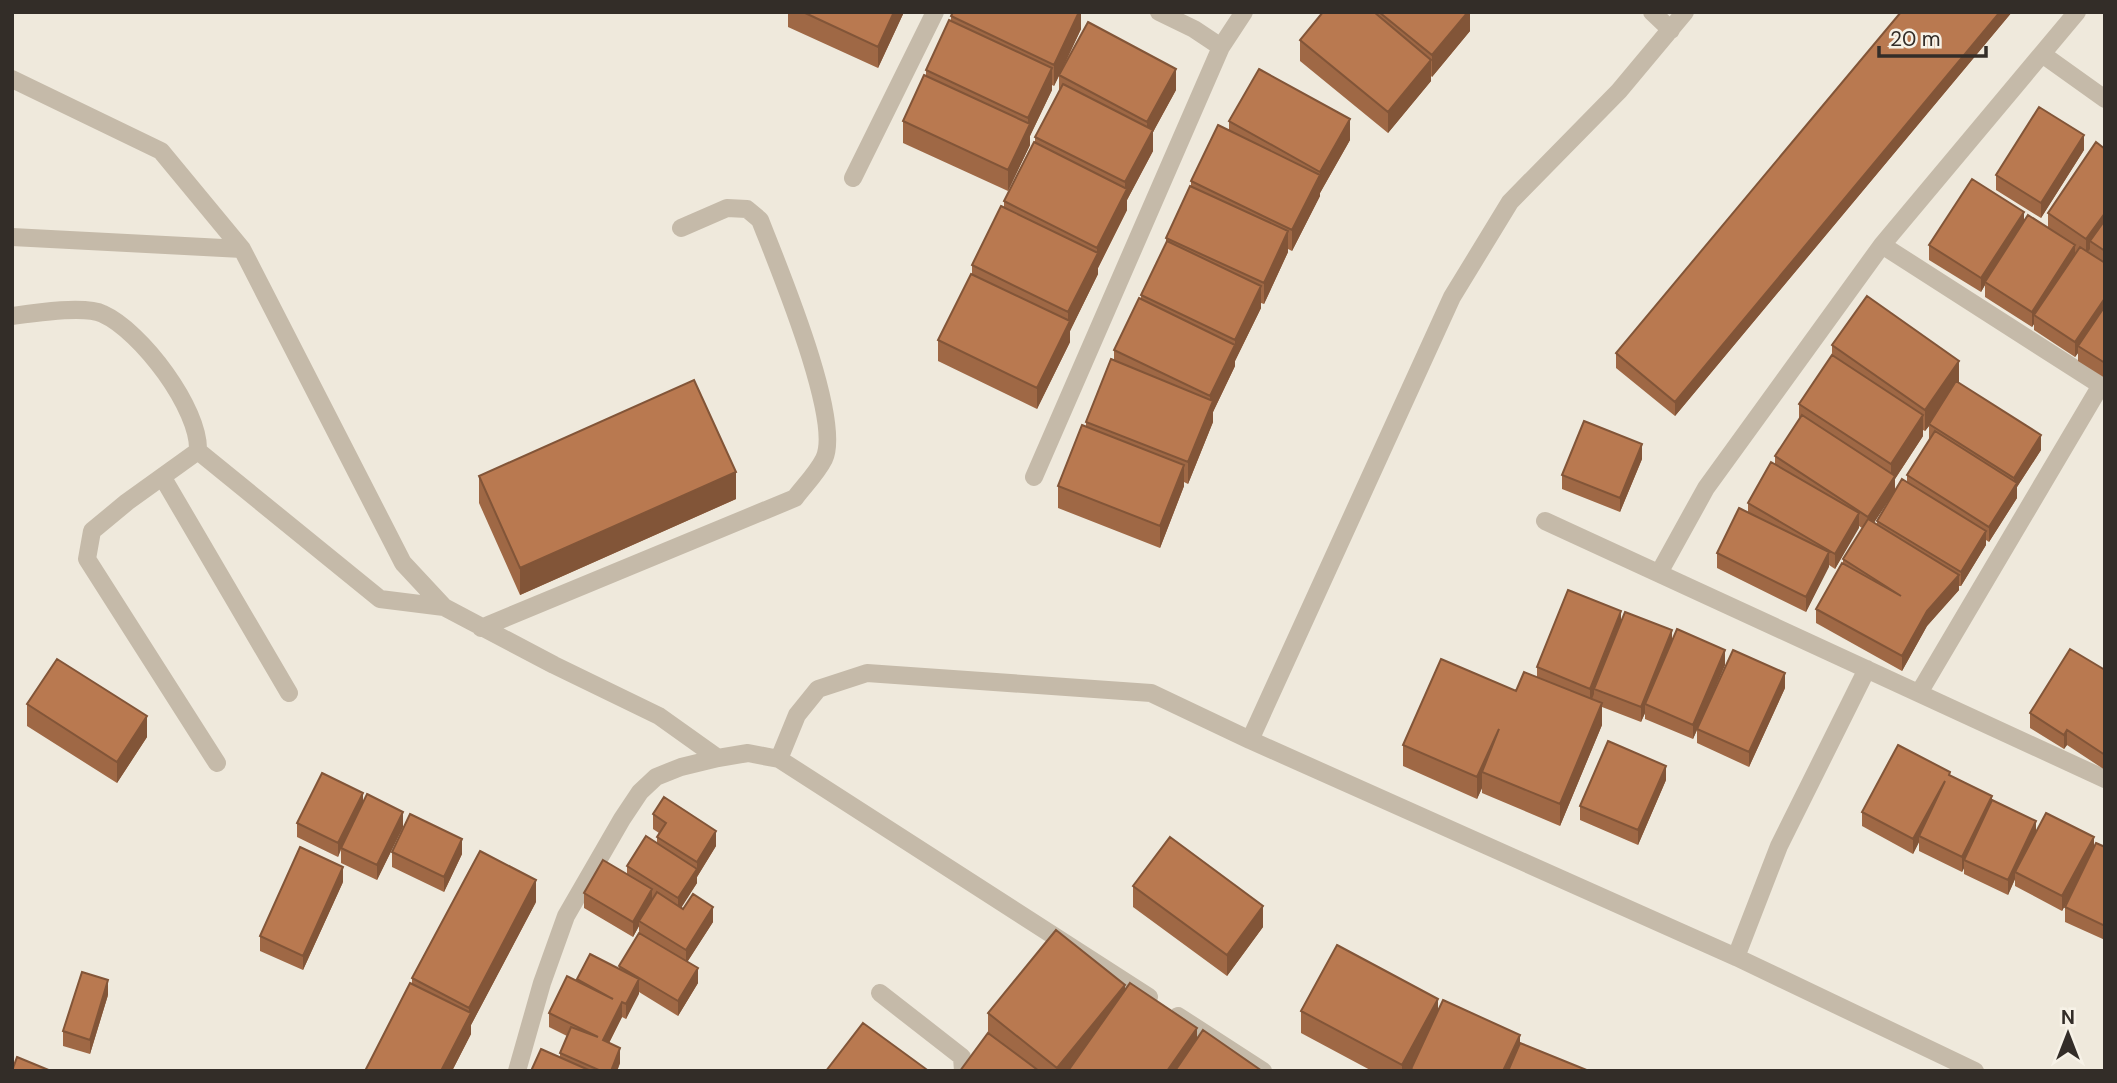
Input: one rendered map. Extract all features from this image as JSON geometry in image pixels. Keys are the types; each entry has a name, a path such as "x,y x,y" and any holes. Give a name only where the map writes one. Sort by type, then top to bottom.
{"street":[{"path":"853,178 935,12"},
{"path":"1159,12 1196,21 1221,47"},
{"path":"1034,477 1221,47 1244,12"},
{"path":"1652,12 1671,30"},
{"path":"1250,740 1452,297 1510,202 1619,91 1685,12"},
{"path":"1660,573 1706,488 1882,245 2077,12"},
{"path":"2042,54 2105,99"},
{"path":"12,79 161,151 242,249 403,563 444,607 659,716 719,758"},
{"path":"481,628 795,498 825,458 828,435 820,388 760,219 747,209 727,208 681,228"},
{"path":"12,237 242,249"},
{"path":"1882,245 2103,386 1919,693"},
{"path":"12,316 45,311 102,312 134,335 150,352 176,390 199,437 198,451 92,531 87,559 217,763"},
{"path":"198,451 380,599 444,607"},
{"path":"163,478 289,693"},
{"path":"1545,521 2105,779"},
{"path":"1736,957 1779,846 1867,669"},
{"path":"779,759 797,715 818,689 867,673 1151,693 1250,740 1736,957 1975,1071"},
{"path":"517,1071 542,983 566,916 640,792 656,778 681,767 748,753 779,759 1070,944 1263,1071"},
{"path":"880,993 962,1057 963,1071"}],"building":[{"path":"803,12 894,12 878,47"},
{"path":"953,12 1079,12 1054,65 951,16"},
{"path":"1323,12 1374,12 1431,60 1388,112 1300,40"},
{"path":"1379,12 1468,12 1432,55"},
{"path":"1901,12 2000,12 1675,402 1616,353"},
{"path":"949,20 1052,68 1028,118 926,70"},
{"path":"1088,22 1176,69 1147,122 1059,75"},
{"path":"1259,69 1350,119 1320,172 1229,121"},
{"path":"924,75 1030,124 1008,170 903,121"},
{"path":"1063,84 1153,130 1125,182 1035,137"},
{"path":"2039,107 2084,135 2041,203 1996,175"},
{"path":"1218,125 1320,175 1292,230 1191,181"},
{"path":"1034,142 1127,189 1097,248 1004,201"},
{"path":"2096,142 2105,149 2105,213 2086,239 2048,213"},
{"path":"1972,179 2024,212 1981,278 1929,245"},
{"path":"1190,186 1288,231 1264,283 1166,238"},
{"path":"1001,206 1098,253 1068,312 972,265"},
{"path":"2028,215 2075,245 2032,312 1985,282"},
{"path":"2105,220 2105,251 2090,241"},
{"path":"1167,241 1261,286 1235,340 1141,295"},
{"path":"2080,247 2105,263 2105,298 2075,342 2034,315"},
{"path":"971,274 1070,321 1037,388 938,340"},
{"path":"1867,296 1959,361 1925,410 1832,345"},
{"path":"1139,298 1235,345 1210,396 1114,350"},
{"path":"2105,306 2105,363 2078,346"},
{"path":"1832,355 1923,415 1891,464 1799,404"},
{"path":"1111,359 1213,401 1188,462 1086,422"},
{"path":"694,380 736,472 520,568 479,476"},
{"path":"1956,381 2041,435 2014,478 1929,424"},
{"path":"1802,415 1895,476 1868,517 1775,456"},
{"path":"1584,421 1642,444 1620,498 1562,475"},
{"path":"1082,425 1184,465 1160,526 1058,486"},
{"path":"1935,431 2017,483 1989,527 1907,475"},
{"path":"1771,462 1859,513 1835,554 1748,503"},
{"path":"1902,479 1986,531 1961,572 1877,521"},
{"path":"1739,508 1829,552 1806,597 1717,553"},
{"path":"1868,519 1959,575 1927,611 1902,656 1816,609 1842,563 1901,596 1843,559"},
{"path":"1568,590 1621,611 1590,689 1537,667"},
{"path":"1625,612 1672,630 1641,707 1594,689"},
{"path":"1677,629 1725,650 1693,725 1645,704"},
{"path":"2070,649 2105,670 2105,755 2067,730 2064,735 2030,713"},
{"path":"1733,650 1785,673 1749,752 1697,729"},
{"path":"57,659 147,716 117,762 27,704"},
{"path":"1441,659 1516,691 1524,672 1602,703 1560,804 1482,772 1499,729 1477,777 1403,745"},
{"path":"1608,741 1666,766 1638,830 1580,806"},
{"path":"1898,745 1992,796 1962,857 1919,836 1945,781 1913,839 1862,812"},
{"path":"322,773 363,793 338,843 297,823"},
{"path":"367,794 403,812 377,865 341,848"},
{"path":"664,797 716,831 697,862 657,837 666,823 653,814"},
{"path":"1992,800 2036,821 2008,880 1964,860"},
{"path":"2046,813 2094,837 2062,896 2015,872"},
{"path":"410,814 462,839 444,877 392,852"},
{"path":"646,836 697,869 678,898 627,866"},
{"path":"1170,837 1263,906 1227,955 1133,886"},
{"path":"2096,843 2105,847 2105,926 2065,907"},
{"path":"300,847 343,867 303,956 260,936"},
{"path":"480,851 536,880 469,1008 412,978"},
{"path":"603,860 652,889 633,922 584,893"},
{"path":"657,892 683,909 693,894 713,907 686,950 639,921"},
{"path":"1056,930 1125,985 1057,1068 988,1013"},
{"path":"639,933 698,968 678,1001 619,966"},
{"path":"1337,945 1438,999 1402,1065 1301,1011"},
{"path":"590,954 639,979 626,1004 622,1002 603,1040 620,1048 611,1071 601,1071 560,1053 571,1027 598,1037 549,1013 567,976 613,999 577,979"},
{"path":"82,972 108,980 90,1040 63,1031"},
{"path":"410,983 471,1013 441,1071 365,1071"},
{"path":"1130,983 1197,1028 1167,1071 1068,1071"},
{"path":"1443,1000 1520,1035 1503,1071 1411,1069"},
{"path":"863,1023 926,1069 826,1071"},
{"path":"1203,1030 1262,1071 1175,1071"},
{"path":"988,1033 1039,1071 960,1071"},
{"path":"1520,1043 1589,1071 1508,1071"},
{"path":"541,1049 591,1071 531,1071"},
{"path":"17,1057 51,1071 12,1071"}]}
